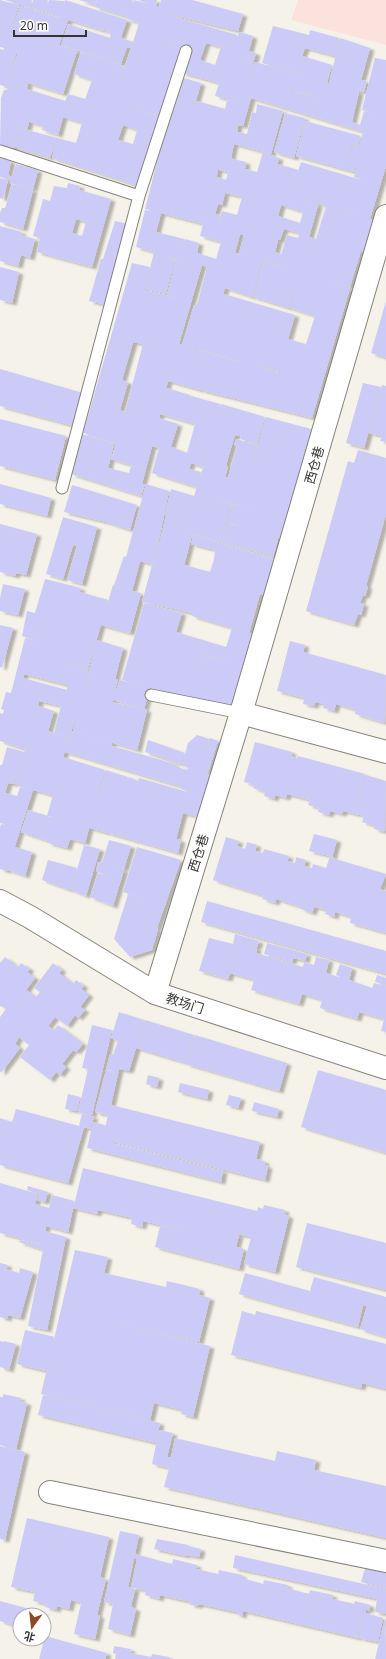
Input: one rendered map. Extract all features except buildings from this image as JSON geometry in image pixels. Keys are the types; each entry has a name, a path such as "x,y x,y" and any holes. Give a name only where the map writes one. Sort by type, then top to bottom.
{"street":[{"name":"西仓巷","path":"155,993 242,713 386,216"},
{"path":"242,713 386,752"},
{"name":"教场门","path":"0,901 30,917 155,993 386,1068"},
{"path":"50,1492 386,1561"}],"lane":[{"path":"62,488 139,196 186,51"},
{"path":"0,151 139,196"},
{"path":"151,695 242,713"}],"shaded area":[{"path":"298,0 386,0 386,45 291,20"}]}
